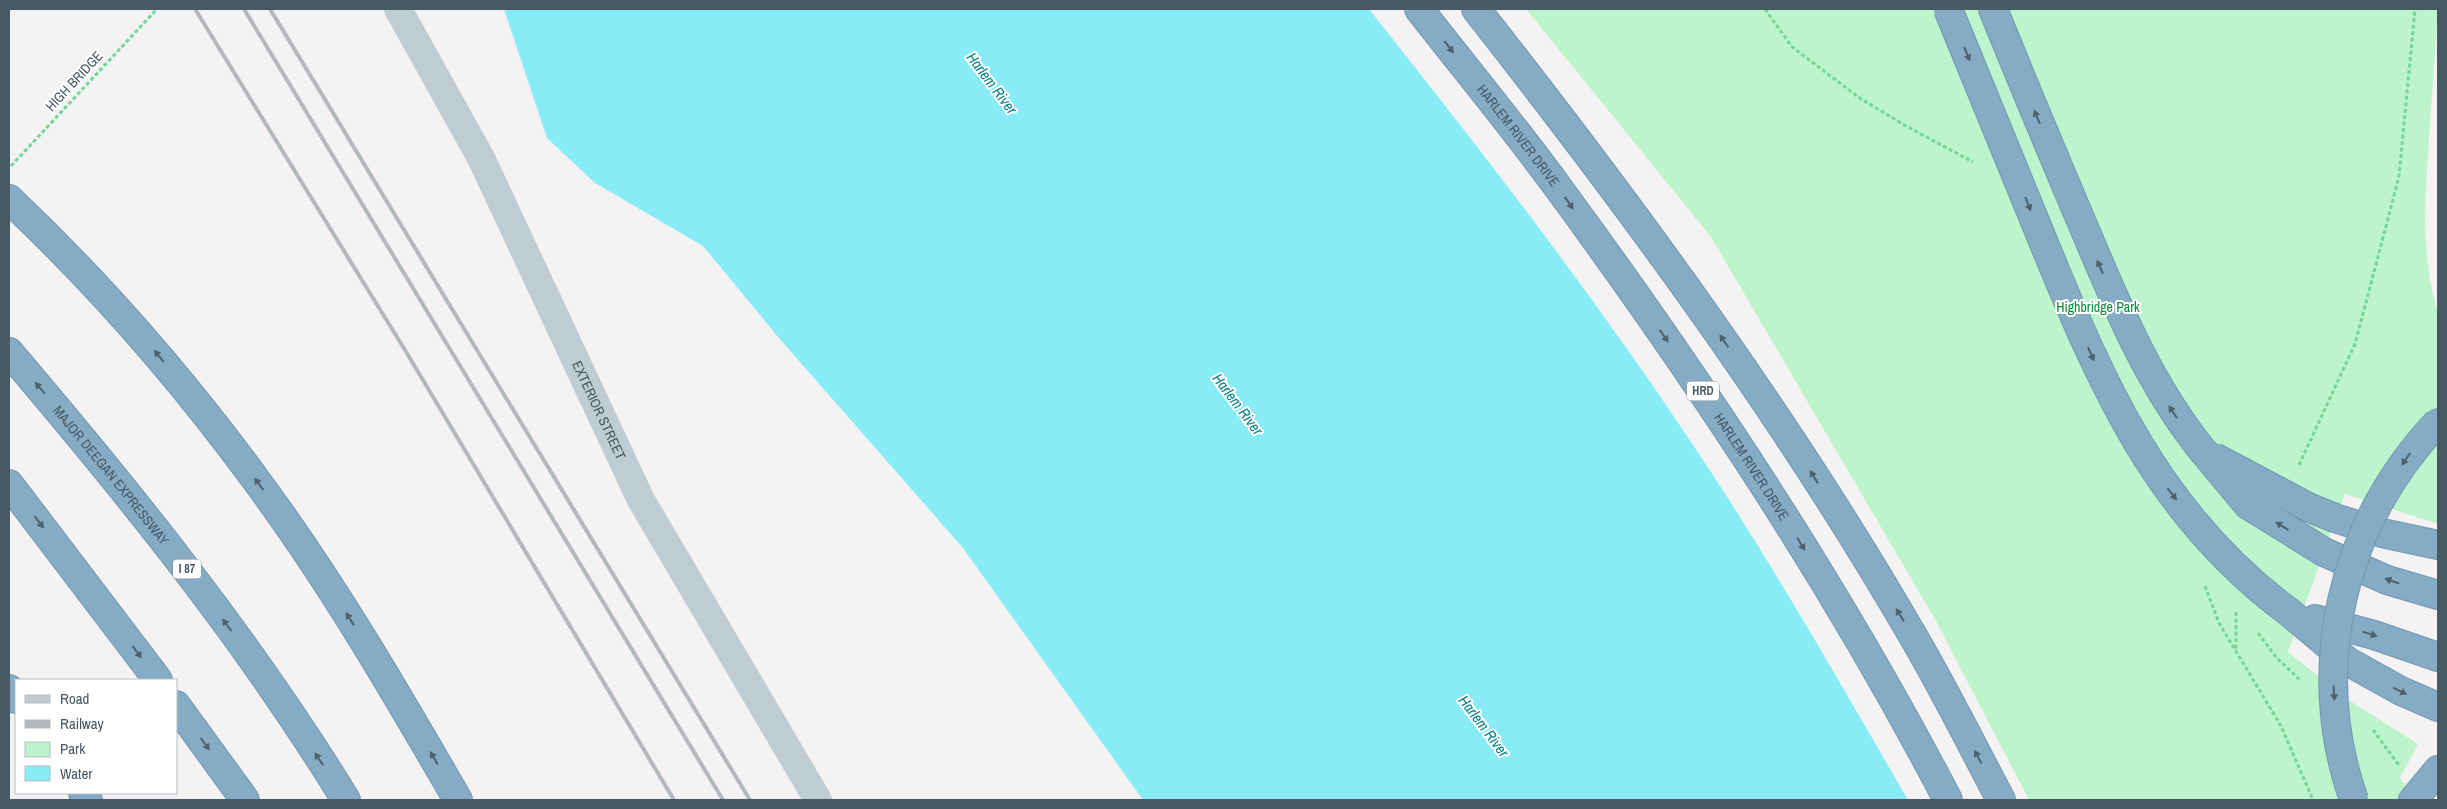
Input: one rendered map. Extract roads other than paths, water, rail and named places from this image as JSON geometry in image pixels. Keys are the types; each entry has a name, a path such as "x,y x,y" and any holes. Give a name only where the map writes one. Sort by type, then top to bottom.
{"highway":[{"name":"HARLEM RIVER DRIVE","path":"1418,9 1556,185 1710,402 1785,518 1855,632 1948,800"},
{"path":"1476,9 1581,143 1652,238 1782,427 1913,636 2001,800"},
{"path":"1948,9 2074,316 2108,391 2133,438 2160,479 2214,546 2242,574 2353,665 2401,691 2438,707"},
{"path":"1993,9 2033,108 2138,353 2176,416 2248,505 2324,552 2387,580 2438,595"},
{"path":"9,199 107,296 161,359 256,480 340,603 458,800"},
{"name":"MAJOR DEEGAN EXPRESSWAY","path":"9,352 97,455 184,566 266,679 346,800"},
{"path":"2354,800 2340,745 2333,668 2335,642 2346,584 2366,528 2381,497 2402,465 2438,422"},
{"path":"2203,451 2310,508 2366,528 2438,545"},
{"path":"9,484 157,679"},
{"path":"2289,612 2374,635 2438,657"},
{"path":"178,707 245,800"}],"street":[{"name":"EXTERIOR STREET","path":"398,9 482,158 640,500 818,800"}],"water":[{"name":"Harlem River","path":"504,9 1369,9 1575,276 1653,386 1720,486 1775,574 1908,800 1143,800 963,548 779,338 703,246 595,183 547,138"}],"railway":[{"path":"195,9 405,350 674,800"},
{"path":"244,9 723,800"},
{"path":"270,9 750,800"}],"park label":[{"name":"Highbridge Park","path":"2098,307"}]}
